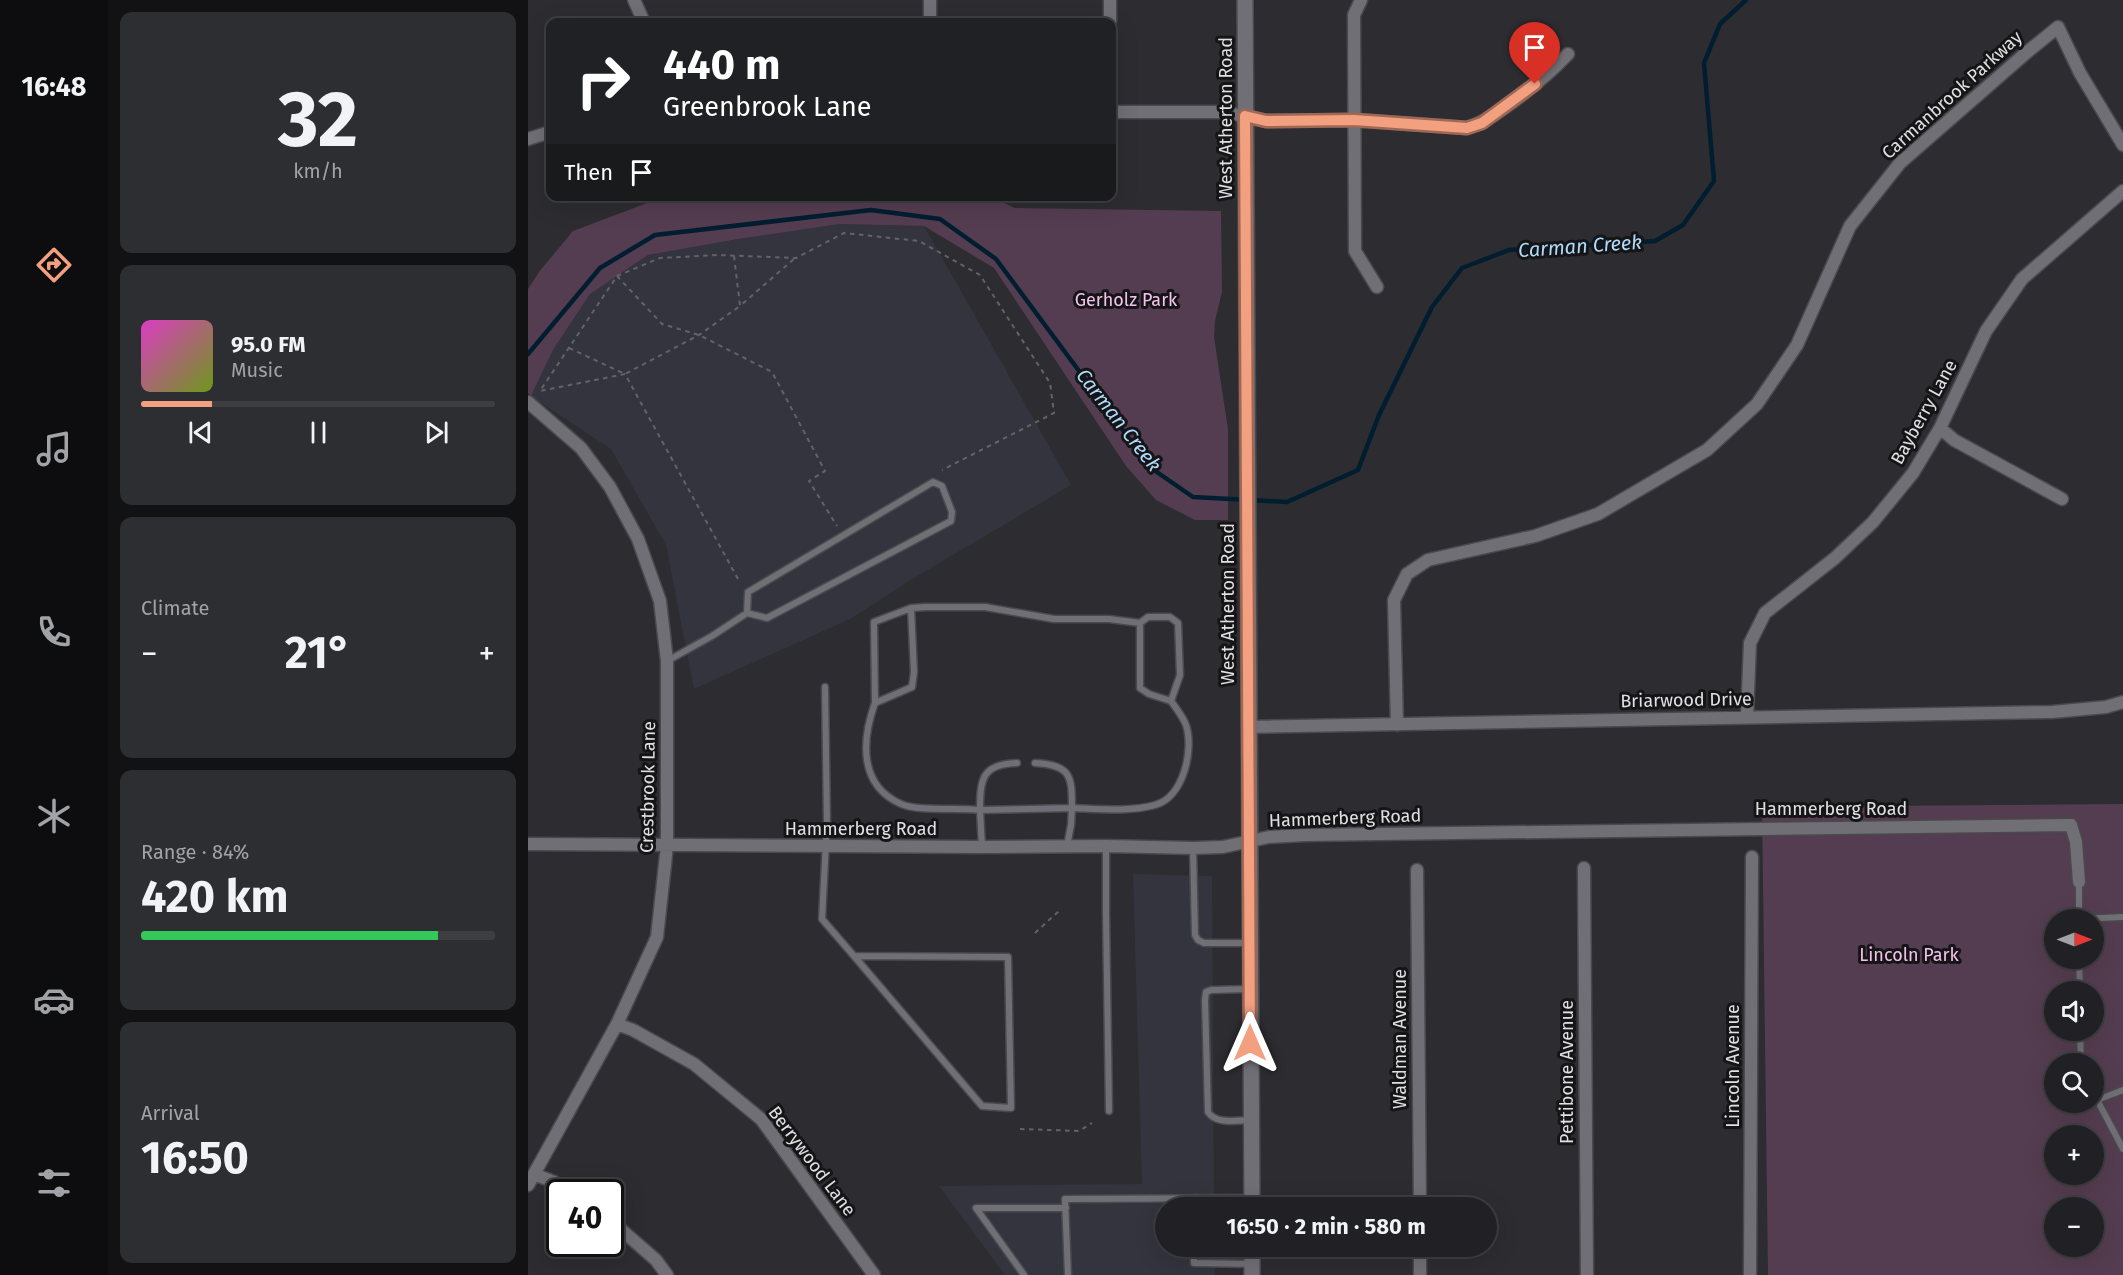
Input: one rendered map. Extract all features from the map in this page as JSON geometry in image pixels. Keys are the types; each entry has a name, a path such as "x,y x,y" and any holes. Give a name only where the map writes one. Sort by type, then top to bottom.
{"street":[{"path":"634,0 642,18"},
{"path":"930,0 930,18"},
{"path":"1110,0 1110,18"},
{"name":"West Atherton Road","path":"1245,0 1248,842 1252,1197"},
{"path":"1361,0 1354,15 1355,251 1377,287"},
{"name":"Carmanbrook Parkway","path":"1397,725 1394,600 1407,574 1428,560 1535,536 1598,514 1707,450 1757,404 1797,345 1850,226 1899,163 2058,27 2080,73 2123,145"},
{"path":"1116,112 1225,112 1266,121 1354,120 1467,128 1482,123 1552,70 1568,54"},
{"path":"528,139 546,133"},
{"name":"Bayberry Lane","path":"1747,717 1750,643 1765,613 1835,558 1873,522 1913,473 1940,428 1986,331 2022,279 2123,190"},
{"name":"Crestbrook Lane","path":"528,402 581,448 610,487 627,518 638,539 660,601 667,661 667,846 657,937 617,1024 531,1180"},
{"path":"1940,428 1954,440 2062,499"},
{"name":"Briarwood Drive","path":"1248,727 2052,712 2106,708 2123,702"},
{"name":"Hammerberg Road","path":"528,844 1193,848 1224,847 1269,837 1305,835 2071,825 2076,842 2079,882"},
{"name":"Lincoln Avenue","path":"1750,1275 1752,857"},
{"name":"Pettibone Avenue","path":"1584,868 1587,1275"},
{"name":"Waldman Avenue","path":"1417,870 1420,1197"},
{"name":"Berrywood Lane","path":"617,1024 633,1030 694,1064 761,1119 874,1275"},
{"path":"531,1180 546,1181"},
{"path":"624,1232 656,1260 667,1275"},
{"path":"1420,1257 1420,1275"}],"lane":[{"path":"667,661 747,613 767,618 951,522 952,512 942,486 933,482 748,592 747,613"},
{"path":"1140,624 1109,619 1054,618 985,607 926,606 911,608 874,622 875,703 866,736 865,758 877,784 886,794 902,804 917,807 962,807 980,810 1140,807 1158,804 1169,796 1180,782 1187,766 1189,748 1186,725 1171,701 1149,694 1140,688 1140,624 1148,617 1170,618 1178,623 1180,675 1171,701"},
{"path":"875,703 912,687 914,672 911,608"},
{"path":"825,687 827,847 822,919 982,1106 1011,1108 1008,957 854,956"},
{"path":"982,847 980,787 991,769 1000,763 1017,763"},
{"path":"1035,763 1050,764 1064,770 1072,783 1071,825 1067,846"},
{"path":"1107,846 1109,1111"},
{"path":"1193,848 1195,935 1204,943 1249,943"},
{"path":"2079,882 2079,909"},
{"path":"2104,918 2123,917"},
{"path":"1250,989 1211,990 1206,992 1204,1000 1208,1112 1212,1118 1217,1120 1251,1120"},
{"path":"2104,1095 2123,1090"},
{"path":"2104,1110 2120,1135 2123,1149"},
{"path":"1068,1275 1065,1199 1155,1198"},
{"path":"1024,1275 976,1208 1066,1208"},
{"path":"1194,1257 1194,1263 1252,1269"}],"path":[{"path":"796,258 734,256 660,258 617,276 540,391 625,374 699,335 740,306 796,258 844,233 919,241 980,276 1050,384 1054,413 942,470"},
{"path":"734,256 740,306"},
{"path":"617,276 662,324 699,335 772,372 825,471 809,481 837,526"},
{"path":"569,348 625,374 738,579"},
{"path":"1035,933 1060,910"},
{"path":"1020,1129 1079,1131 1092,1123"}],"shaded area":[{"path":"840,224 924,226 1071,485 914,578 850,619 694,689 666,545 611,449 531,396 553,350 590,294 648,255"},
{"path":"1133,874 1212,876 1214,1197 1155,1197 1155,1257 1215,1257 1215,1275 1005,1275 939,1186 1142,1184"}],"green space":[{"name":"Gerholz Park","path":"662,201 1000,201 1015,208 1221,211 1222,292 1215,321 1214,337 1228,429 1228,520 1195,520 1156,500 1126,466 994,268 924,226 840,224 648,255 590,294 553,350 531,396 528,393 528,289 573,231 647,203"},
{"name":"Lincoln Park","path":"2123,804 2123,1275 1768,1275 1762,807"}],"waterway":[{"name":"Carman Creek","path":"528,354 600,268 655,235 871,210 940,219 996,259 1151,468 1193,497 1287,502 1358,470 1379,415 1432,307 1462,268 1509,250 1655,241 1683,225 1714,181 1704,63 1720,24 1746,0"}],"route":[{"path":"1250,1043 1245,116 1266,121 1354,120 1467,128 1482,123 1535,84"}]}
